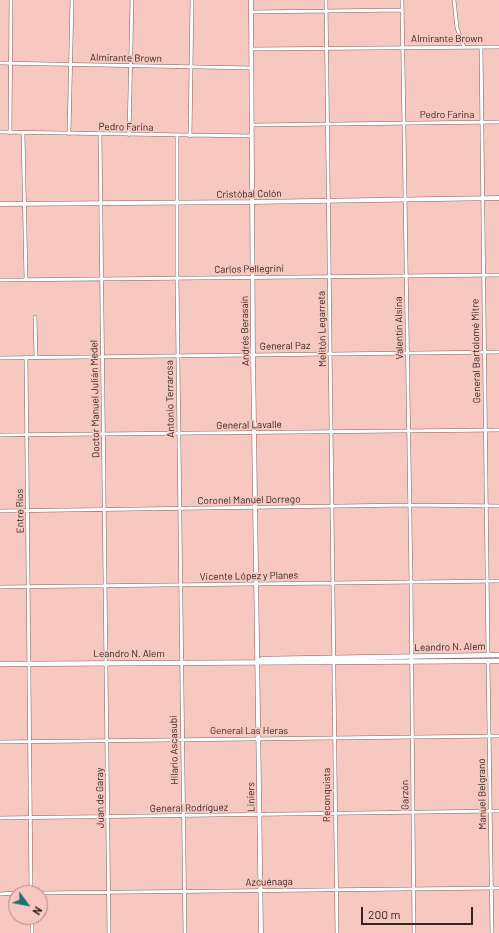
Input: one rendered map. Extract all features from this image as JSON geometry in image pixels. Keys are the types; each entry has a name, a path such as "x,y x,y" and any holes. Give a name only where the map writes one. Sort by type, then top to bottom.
{"main road":[{"name":"Leandro N. Alem","path":"0,664 258,662 262,659 333,660 488,658 499,655"},
{"name":"Leandro N. Alem","path":"488,658 499,661"}],"street":[{"path":"10,133 11,0"},
{"path":"69,134 72,0"},
{"path":"129,135 132,0"},
{"path":"190,136 192,0"},
{"name":"Andrés Berasaín","path":"251,0 253,355 258,662"},
{"name":"Melitón Legarreta","path":"326,0 328,276 332,431 333,660"},
{"name":"Valentín Alsina","path":"402,0 404,47 411,659"},
{"path":"454,0 457,28 464,47"},
{"path":"251,12 402,10"},
{"name":"General Bartolomé Mitre","path":"481,47 488,658"},
{"name":"Almirante Brown","path":"252,49 499,47"},
{"name":"Almirante Brown","path":"0,63 252,68"},
{"name":"Pedro Farina","path":"252,125 499,122"},
{"name":"Pedro Farina","path":"0,132 100,135 252,136"},
{"path":"23,133 26,280"},
{"name":"Doctor Manuel Julián Medel","path":"100,135 106,663"},
{"name":"Antonio Terrarosa","path":"177,136 178,434 182,663"},
{"name":"Cristóbal Colón","path":"0,204 499,198"},
{"name":"Carlos Pellegrini","path":"0,280 499,275"},
{"path":"35,317 36,357"},
{"name":"General Paz","path":"0,358 499,352"},
{"name":"Entre Ríos","path":"26,357 31,885"},
{"name":"General Lavalle","path":"0,435 499,430"},
{"name":"Coronel Manuel Dorrego","path":"0,511 499,506"},
{"name":"Vicente López y Planes","path":"0,587 499,581"},
{"name":"Manuel Belgrano","path":"488,658 492,933"},
{"name":"Garzón","path":"411,659 414,813 414,933"},
{"name":"Reconquista","path":"333,660 337,933"},
{"name":"Liniers","path":"258,662 261,933"},
{"name":"Juan de Garay","path":"106,663 109,933"},
{"name":"Hilario Ascasubi","path":"182,663 185,933"},
{"name":"General Las Heras","path":"0,742 499,736"},
{"name":"General Rodríguez","path":"0,818 499,812"},
{"name":"Azcuénaga","path":"48,893 499,888"}]}
